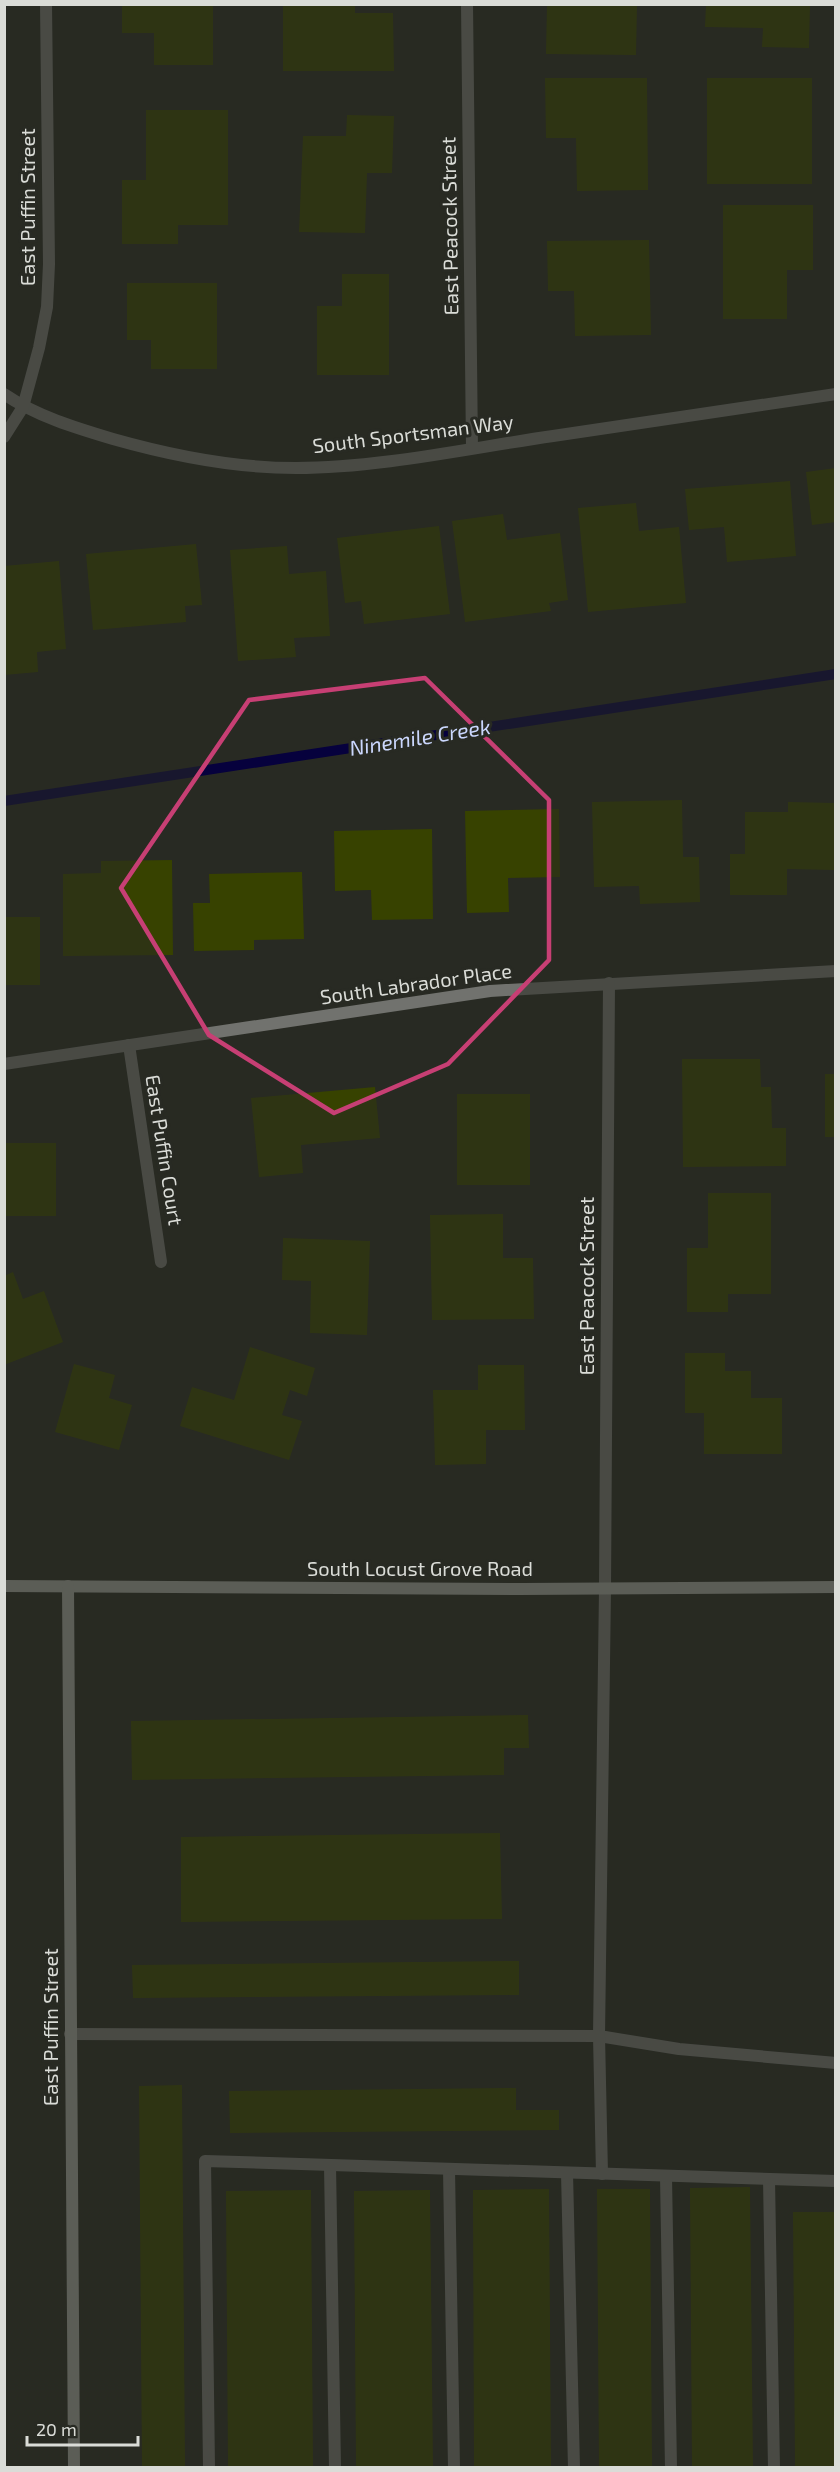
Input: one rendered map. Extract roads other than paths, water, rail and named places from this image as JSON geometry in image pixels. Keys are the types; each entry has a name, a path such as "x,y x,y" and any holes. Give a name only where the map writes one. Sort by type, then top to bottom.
{"street":[{"name":"East Puffin Street","path":"4,437 23,407 47,307 49,264 46,4"},
{"name":"East Peacock Street","path":"467,4 472,448"},
{"name":"South Sportsman Way","path":"4,394 23,407 88,431 169,455 253,467 339,466 836,393"},
{"name":"South Labrador Place","path":"4,1064 490,991 836,971"},
{"name":"East Peacock Street","path":"602,2174 599,2036 609,983"},
{"name":"East Puffin Court","path":"129,1045 161,1262"},
{"name":"South Locust Grove Road","path":"4,1586 604,1589 836,1587"},
{"name":"East Puffin Street","path":"68,1586 74,2468"},
{"path":"70,2034 599,2036 679,2049 836,2063"},
{"path":"209,2468 205,2161 836,2181"},
{"path":"330,2165 335,2468"},
{"path":"449,2169 454,2468"},
{"path":"567,2173 574,2468"},
{"path":"666,2176 671,2468"},
{"path":"770,2179 774,2468"}],"waterway":[{"name":"Ninemile Creek","path":"4,801 836,674"}]}
